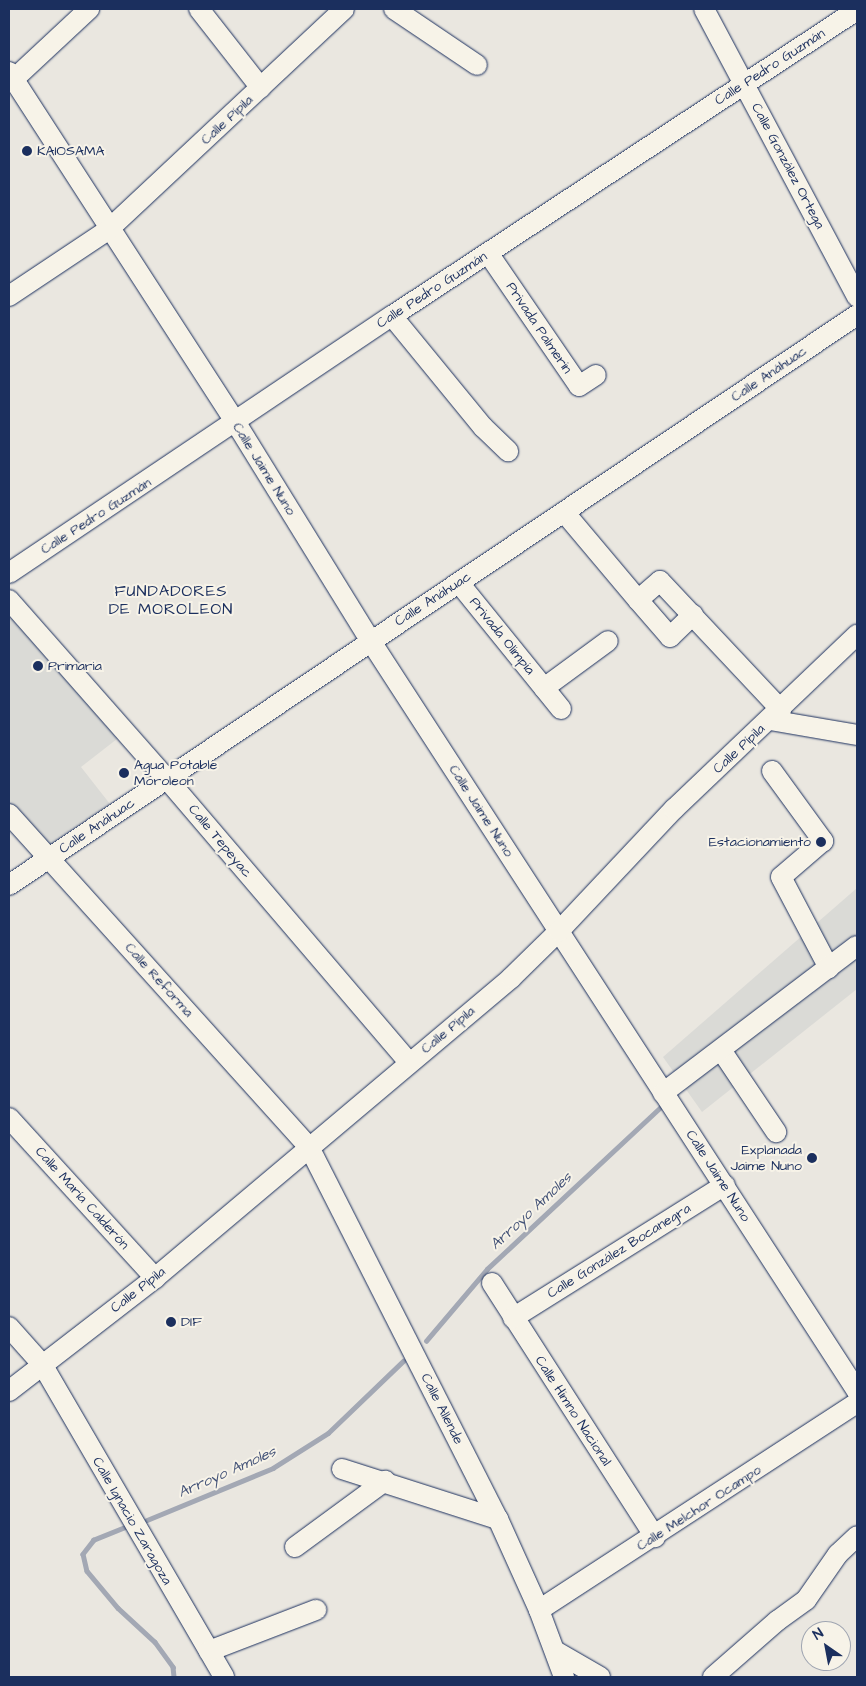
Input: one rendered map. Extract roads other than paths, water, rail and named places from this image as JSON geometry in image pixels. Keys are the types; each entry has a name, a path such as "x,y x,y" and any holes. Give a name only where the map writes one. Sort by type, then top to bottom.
{"street":[{"path":"11,76 89,9"},
{"path":"199,9 261,88"},
{"name":"Calle Pípila","path":"9,296 108,230 344,9"},
{"path":"394,9 477,65"},
{"name":"Calle González Ortega","path":"704,9 857,296"},
{"name":"Calle Pedro Guzmán","path":"9,574 236,423 392,316 857,10"},
{"name":"Calle Jaime Nuno","path":"11,76 17,100 108,230 236,423 370,640 663,1093 725,1184 857,1391"},
{"name":"Privada Palmerin","path":"488,253 578,386 596,375"},
{"name":"Calle Anáhuac","path":"9,885 370,640 459,583 857,315"},
{"path":"392,316 483,427 508,450"},
{"path":"564,512 670,637 693,616"},
{"path":"638,600 660,581 693,616 775,715 857,735"},
{"name":"Privada Olimpia","path":"459,583 561,709"},
{"name":"Calle Tepeyac","path":"9,600 167,779 409,1062"},
{"name":"Calle Pípila","path":"9,1391 154,1278 510,978 560,931 674,809 857,635"},
{"name":"Privada Olimpia","path":"544,688 608,641"},
{"path":"772,771 823,841 781,877 829,968"},
{"name":"Calle Reforma","path":"9,814 309,1147"},
{"path":"663,1093 857,946"},
{"path":"720,1050 776,1132"},
{"name":"Calle María Calderón","path":"10,1123 154,1278"},
{"name":"Calle Allende","path":"309,1147 498,1519 539,1610 564,1677"},
{"name":"Calle González Bocanegra","path":"513,1318 725,1184"},
{"name":"Calle Himno Nacional","path":"492,1284 655,1538"},
{"name":"Calle Ignacio Zaragoza","path":"9,1327 42,1364 224,1677"},
{"name":"Calle Melchor Ocampo","path":"539,1610 655,1538 857,1403"},
{"path":"342,1469 385,1481 498,1519"},
{"path":"295,1547 385,1481"},
{"path":"713,1677 776,1621 806,1600 838,1554 857,1536"},
{"path":"209,1651 316,1610"},
{"path":"555,1651 600,1677"}],"waterway":[{"name":"Arroyo Amoles","path":"426,1341 487,1269 661,1107"},
{"name":"Arroyo Amoles","path":"147,1520 273,1468 328,1433 403,1361"},
{"name":"Arroyo Amoles","path":"129,1526 94,1540 83,1554 87,1571 118,1608 155,1642 173,1667 174,1677"}],"place":[{"name":"KAIOSAMA","path":"27,151"},
{"name":"Primaria","path":"38,666"},
{"name":"Agua Potable Moroleon","path":"124,773"},
{"name":"Estacionamiento","path":"821,842"},
{"name":"Explanada Jaime Nuno","path":"812,1158"},
{"name":"DIF","path":"171,1322"}],"district":[{"name":"FUNDADORES DE MOROLEON","path":"171,600"}]}
